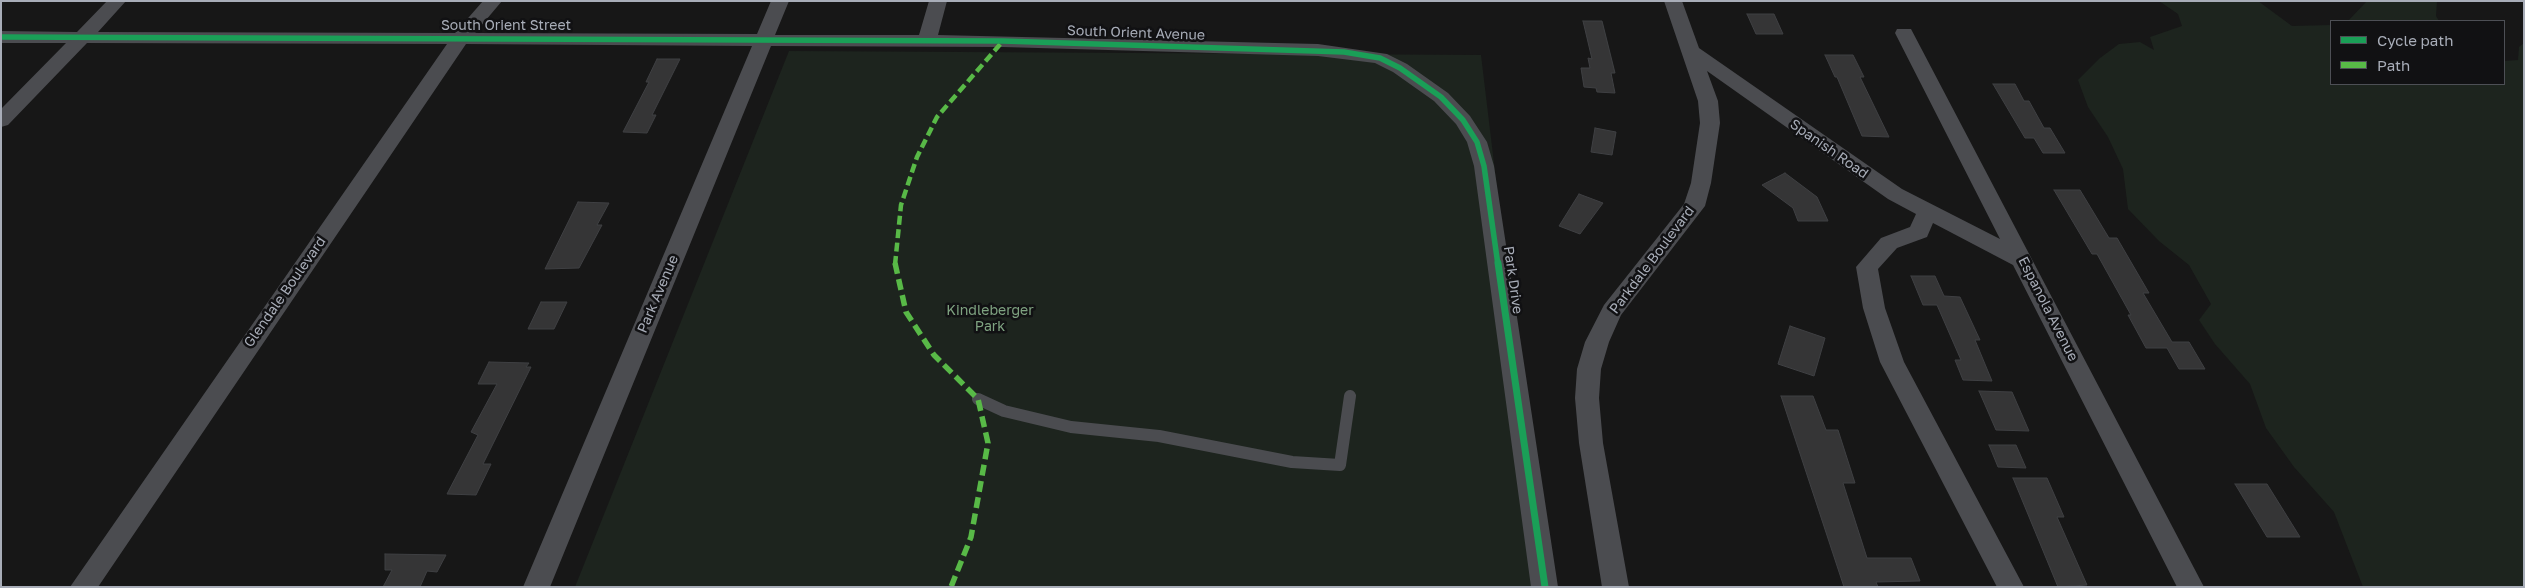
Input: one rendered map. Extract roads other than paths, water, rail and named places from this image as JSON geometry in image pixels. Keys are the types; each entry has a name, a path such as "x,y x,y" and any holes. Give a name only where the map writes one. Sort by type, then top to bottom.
{"street":[{"path":"1,121 117,1"},
{"name":"Glendale Boulevard","path":"83,587 461,38 493,1"},
{"name":"Park Avenue","path":"536,587 780,1"},
{"path":"927,41 938,1"},
{"path":"1673,1 1691,51"},
{"name":"Espanola Avenue","path":"1904,33 2190,587"},
{"name":"South Orient Street","path":"1,37 927,41"},
{"name":"South Orient Avenue","path":"927,41 1344,52"},
{"name":"Spanish Road","path":"1691,51 1895,194 2022,260"},
{"name":"Parkdale Boulevard","path":"1616,587 1591,443 1587,398 1589,369 1597,342 1612,311 1694,206 1701,183 1710,123 1708,101 1691,51"},
{"name":"Park Drive","path":"1344,52 1380,58 1400,68 1453,108 1477,142 1484,166 1545,587"},
{"path":"1927,212 1919,232 1890,243 1867,267 1874,308 1892,362 2011,587"}],"lane":[{"path":"978,399 1004,411 1071,427 1159,436 1292,462 1340,465 1350,396"}],"park label":[{"name":"Kindleberger Park","path":"990,320"}]}
